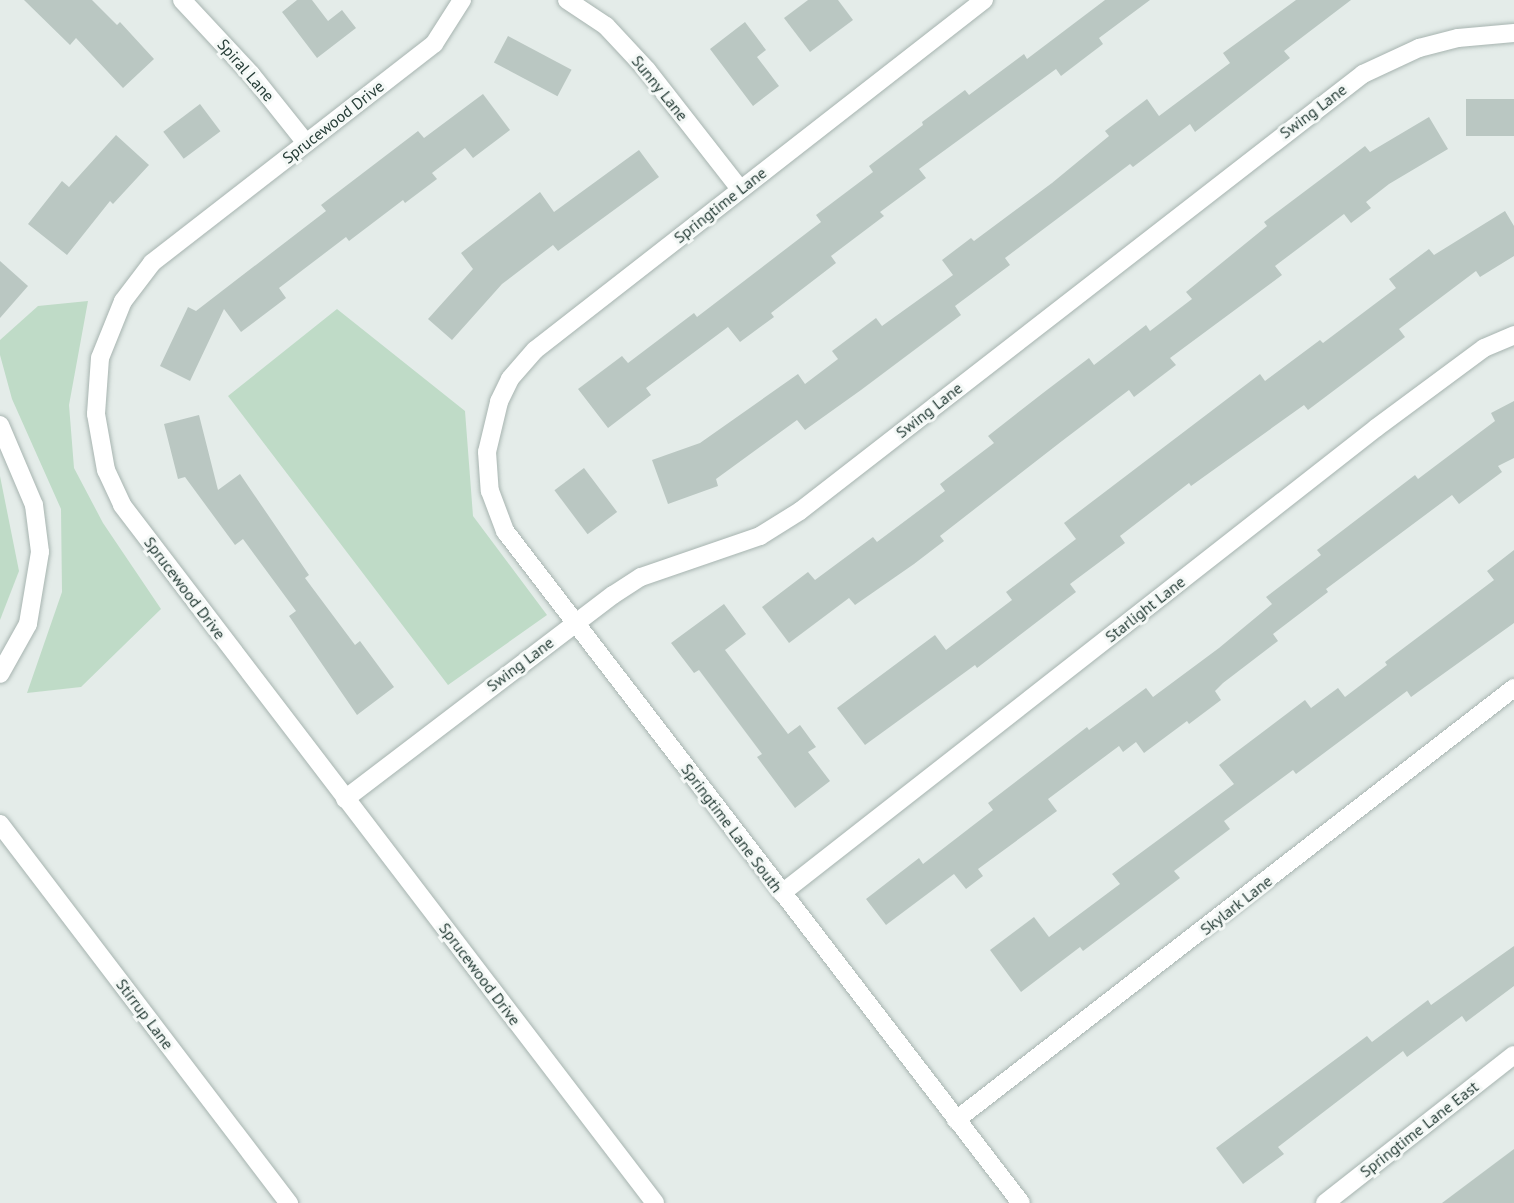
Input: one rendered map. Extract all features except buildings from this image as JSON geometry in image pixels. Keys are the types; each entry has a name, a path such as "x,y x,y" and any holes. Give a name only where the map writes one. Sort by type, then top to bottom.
{"street":[{"name":"Spiral Lane","path":"182,0 251,74 306,143"},
{"name":"Sprucewood Drive","path":"462,0 434,44 152,263 123,301 100,358 96,414 106,470 122,505 655,1203"},
{"name":"Sunny Lane","path":"567,0 606,26 647,70 740,189"},
{"name":"Springtime Lane","path":"490,435 499,402 510,378 535,350 984,0"},
{"name":"Swing Lane","path":"345,798 641,577 760,536 800,511 1363,74 1419,48 1458,38 1514,33"},
{"name":"Starlight Lane","path":"782,893 1376,428 1484,348 1514,334"},
{"path":"0,425 34,505 40,552 28,624 0,674"},
{"name":"Springtime Lane South","path":"490,435 490,491 505,531 1022,1203"},
{"name":"Skylark Lane","path":"956,1120 1514,688"},
{"name":"Stirrup Lane","path":"0,824 289,1203"},
{"name":"Springtime Lane East","path":"1325,1203 1514,1055"}],"green space":[{"path":"88,301 69,405 74,468 103,523 161,609 81,687 27,693 62,592 61,509 12,399 0,355 0,340 38,306"},
{"path":"337,309 465,411 473,516 547,615 448,685 228,396"},
{"path":"0,476 19,571 0,620"}]}
